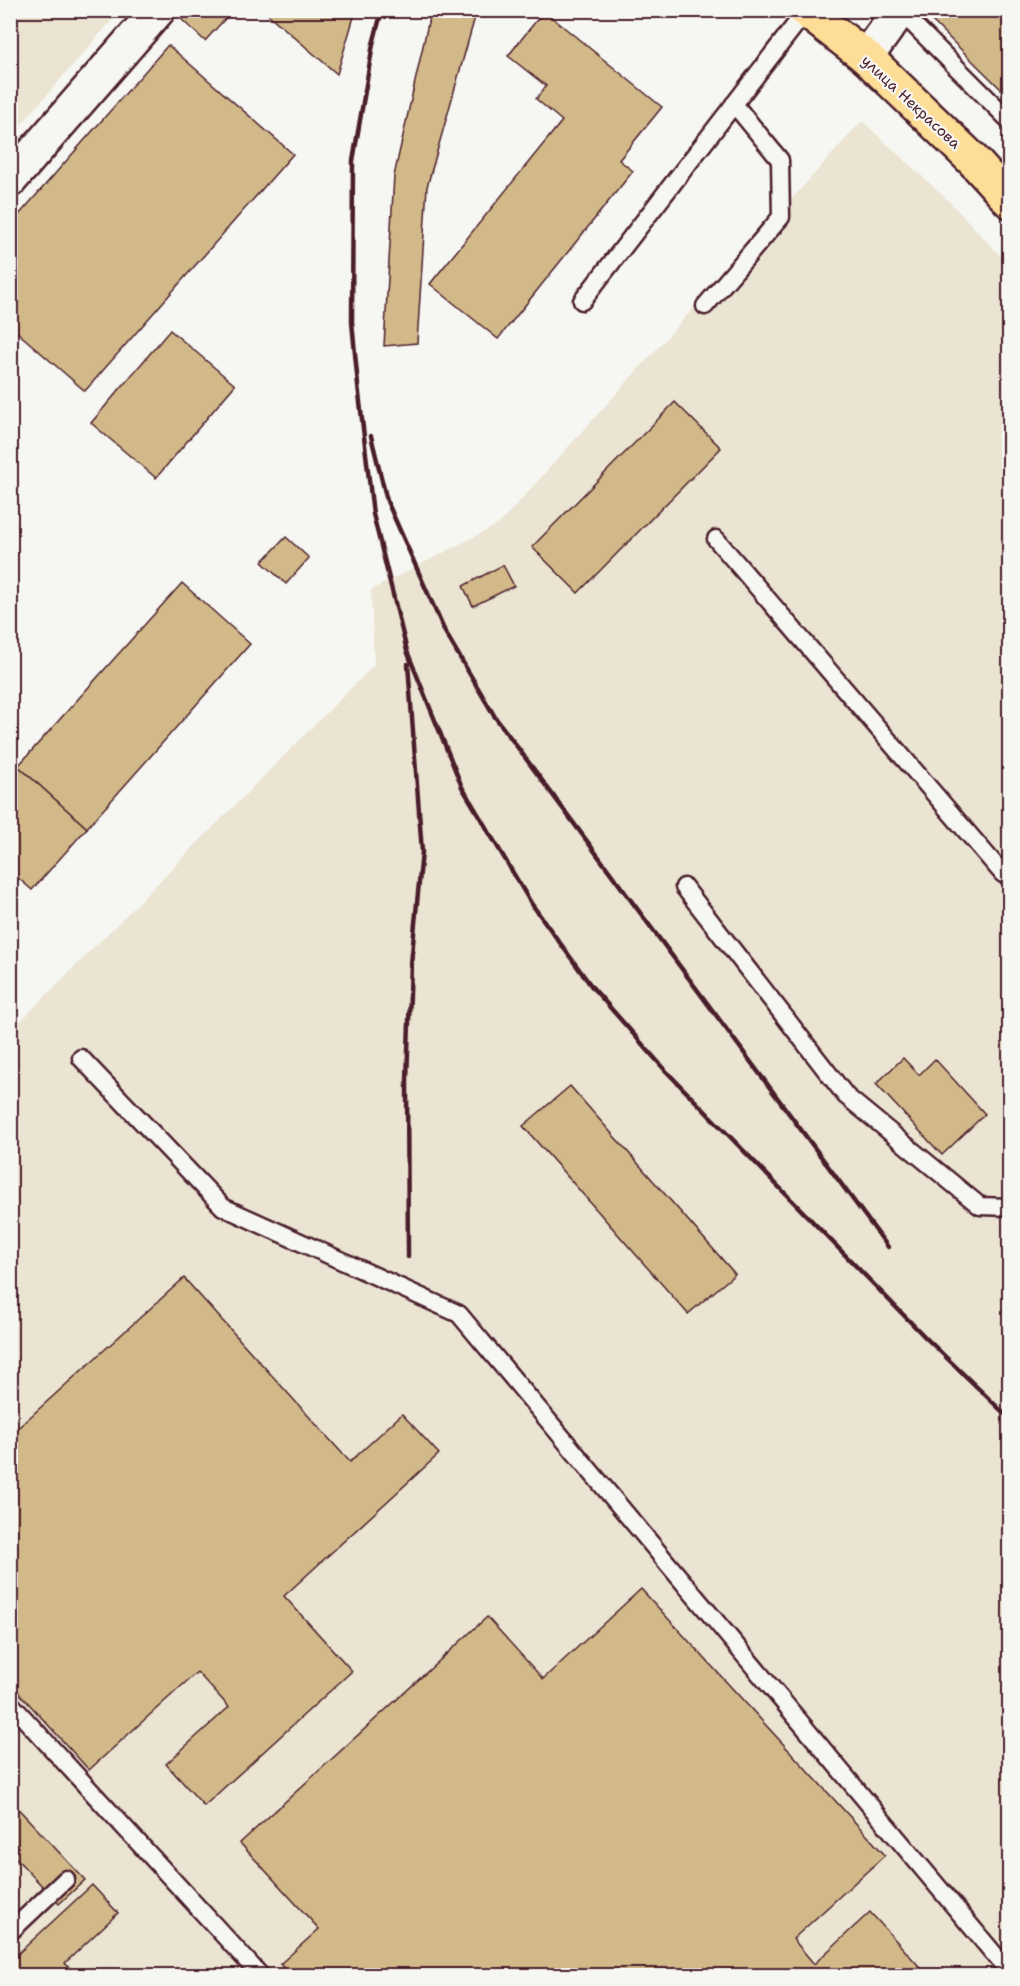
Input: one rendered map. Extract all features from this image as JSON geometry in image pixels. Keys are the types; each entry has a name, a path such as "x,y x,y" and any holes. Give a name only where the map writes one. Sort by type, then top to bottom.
{"main road":[{"name":"улица Некрасова","path":"806,11 866,57 972,159 1010,201"}],"street":[{"path":"10,180 158,10"},
{"path":"866,57 900,11"}],"lane":[{"path":"582,301 806,11"},
{"path":"900,11 1010,121"},
{"path":"705,306 780,217 780,160 734,104"},
{"path":"716,539 1004,874 1010,874"},
{"path":"684,887 846,1096 980,1206 1010,1207"},
{"path":"81,1058 223,1208 459,1314 1010,1973"},
{"path":"10,1703 261,1976"},
{"path":"10,1932 66,1879"}],"shaded area":[{"path":"10,11 120,11 11,136"},
{"path":"862,121 950,202 1009,265 1009,1975 11,1976 11,1031 374,665 371,590 499,524"}],"building":[{"path":"188,10 233,10 205,41 181,19"},
{"path":"263,10 356,10 337,74"},
{"path":"431,10 477,10 427,187 417,343 384,346 394,176"},
{"path":"942,10 1010,10 1010,98 932,21"},
{"path":"544,11 662,107 619,160 633,171 498,339 430,284 562,121 536,99 546,86 508,56"},
{"path":"168,45 293,154 85,391 10,326 10,225"},
{"path":"170,330 235,385 156,478 91,423"},
{"path":"675,402 721,448 578,593 532,547"},
{"path":"286,537 309,558 286,584 262,562"},
{"path":"503,565 514,586 473,606 463,586"},
{"path":"182,583 250,644 87,828 18,766"},
{"path":"18,766 87,828 32,890 10,871 10,775"},
{"path":"903,1058 919,1075 935,1059 985,1114 942,1155 876,1084"},
{"path":"570,1086 735,1274 688,1314 523,1126"},
{"path":"184,1278 350,1462 402,1414 439,1454 284,1596 352,1671 204,1806 166,1764 229,1707 197,1672 89,1770 10,1683 10,1435"},
{"path":"641,1589 885,1855 793,1939 814,1964 870,1912 928,1976 291,1976 280,1964 319,1929 240,1843 487,1617 543,1679"},
{"path":"10,1800 85,1880 59,1904 10,1852"},
{"path":"92,1885 118,1913 65,1963 77,1976 10,1976 10,1961"}],"railway":[{"path":"382,10 373,44 353,161 352,322 358,385 373,514 407,651 462,787 531,903 592,987 666,1071 925,1337 1010,1419"},
{"path":"371,436 387,501 445,632 495,717 888,1247"},
{"path":"408,664 422,852 411,964 407,1081 408,1257"}]}
